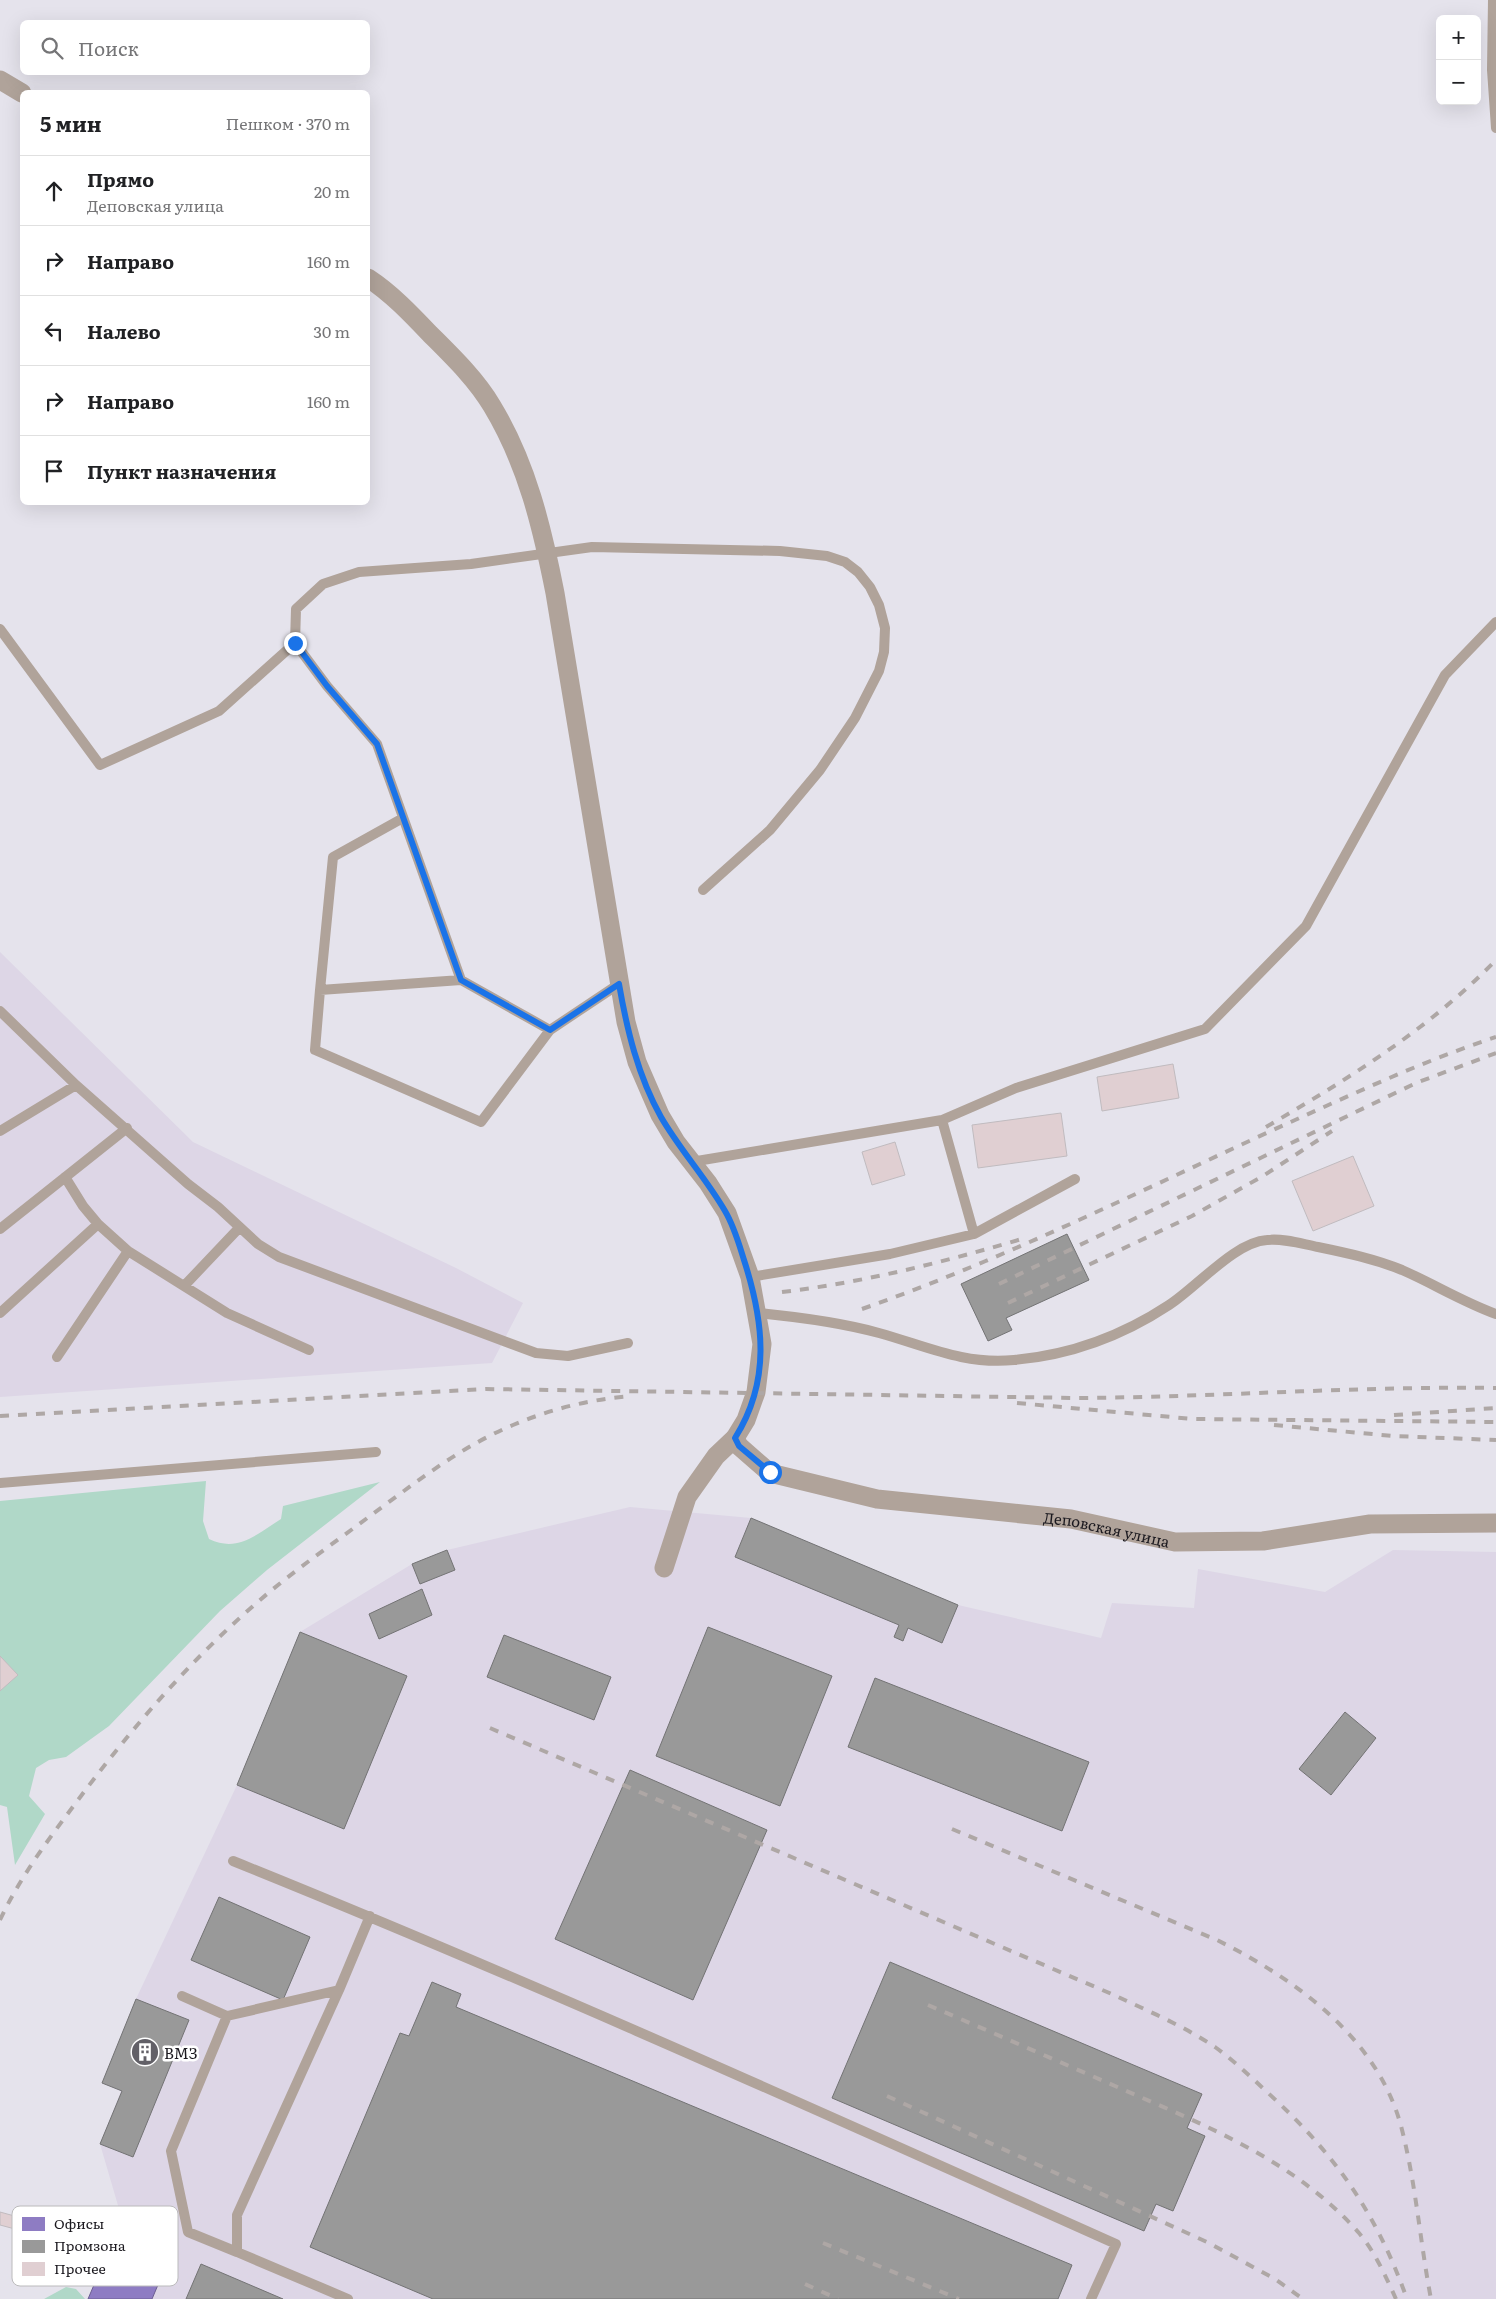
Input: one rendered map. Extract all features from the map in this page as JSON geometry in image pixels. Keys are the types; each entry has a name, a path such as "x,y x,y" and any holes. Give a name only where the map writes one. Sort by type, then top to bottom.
{"street":[{"path":"0,80 20,92"},
{"path":"370,280 408,311 469,375 492,405 527,478 548,553 619,984 637,1062 660,1115 727,1213 750,1277 758,1313 762,1344 756,1392 746,1420 735,1438 716,1456 687,1497 664,1568"},
{"name":"Деповская улица","path":"735,1438 739,1446 770,1472 868,1497 1072,1519 1175,1542 1264,1541 1370,1524 1496,1523"}],"lane":[{"path":"1493,0 1492,70 1496,128"},
{"path":"461,980 377,744 327,686 295,643 296,609 323,584 359,572 471,564 592,547 808,553 845,562 858,572 870,587 885,628 884,652 879,671 855,718 820,770 782,818 703,890"},
{"path":"691,1162 942,1120 1016,1088 1205,1028 1306,926 1445,675 1496,622"},
{"path":"0,629 100,765 219,711 295,643"},
{"path":"403,818 333,856 315,1050 481,1122 550,1030 619,984"},
{"path":"320,990 461,980 550,1030"},
{"path":"0,1011 76,1085 127,1128 188,1184 218,1207 238,1228 272,1253 302,1268 536,1353 568,1356 628,1343"},
{"path":"0,1131 76,1085"},
{"path":"942,1120 974,1234"},
{"path":"0,1229 127,1128"},
{"path":"65,1177 83,1206 98,1224 128,1252 228,1313 309,1350"},
{"path":"750,1277 890,1254 974,1234 1075,1179"},
{"path":"0,1313 98,1224"},
{"path":"184,1286 238,1228"},
{"path":"758,1313 806,1317 837,1323 960,1358 983,1361 1048,1356 1107,1339 1139,1324 1202,1281 1237,1250 1246,1245 1268,1240 1294,1242 1366,1257 1404,1271 1496,1314"},
{"path":"57,1357 128,1252"},
{"path":"0,1483 376,1452"},
{"path":"233,1861 370,1916 716,2065 1116,2244 1092,2299"},
{"path":"237,2252 237,2215 339,1990 370,1916"},
{"path":"182,1996 227,2016 339,1990"},
{"path":"227,2016 170,2151 188,2232 348,2299"}],"shaded area":[{"path":"0,952 193,1142 456,1268 523,1303 492,1363 0,1397"},
{"path":"630,1507 751,1518 958,1605 1101,1638 1112,1603 1194,1608 1198,1569 1325,1592 1393,1550 1496,1552 1496,2299 88,2299 94,2286 178,2286 178,2206 118,2206 100,2144 121,2091 102,2083 136,1999 237,1785 300,1632 412,1564 447,1550"}],"green space":[{"path":"206,1481 203,1521 209,1539 229,1544 247,1540 281,1519 283,1506 380,1482 267,1570 220,1611 109,1726 66,1757 49,1760 36,1768 29,1796 45,1814 15,1865 7,1807 0,1805 0,1501"},
{"path":"66,2287 76,2289 85,2299 44,2299"}],"building: Офисы":[{"path":"94,2286 157,2286 152,2299 88,2299"}],"building: Промзона":[{"path":"1067,1234 1089,1280 1006,1318 1012,1330 988,1341 961,1284"},
{"path":"751,1518 958,1605 942,1643 908,1628 903,1641 894,1637 899,1625 735,1557"},
{"path":"447,1550 455,1570 420,1584 412,1564"},
{"path":"422,1589 432,1615 379,1639 369,1614"},
{"path":"708,1627 832,1676 780,1806 656,1756"},
{"path":"300,1632 407,1676 344,1829 237,1785"},
{"path":"504,1635 611,1677 594,1720 487,1677"},
{"path":"875,1678 1089,1762 1062,1831 848,1747"},
{"path":"1345,1712 1376,1738 1331,1795 1299,1769"},
{"path":"630,1770 767,1830 693,2000 555,1939"},
{"path":"219,1897 310,1937 283,2000 191,1960"},
{"path":"890,1962 1202,2094 1187,2128 1205,2136 1173,2211 1156,2204 1144,2231 832,2098"},
{"path":"432,1982 461,1994 456,2007 1072,2265 1058,2299 433,2299 310,2247 400,2033 409,2036"},
{"name":"ВМЗ","path":"136,1999 189,2020 133,2157 100,2144 122,2091 102,2083"},
{"path":"201,2264 283,2299 186,2299"}],"building: Прочее":[{"path":"1173,1064 1179,1098 1102,1111 1097,1077"},
{"path":"1061,1113 1067,1156 978,1168 972,1125"},
{"path":"895,1142 905,1175 872,1185 862,1152"},
{"path":"1353,1156 1374,1206 1313,1231 1292,1181"},
{"path":"0,1656 18,1675 0,1691"},
{"path":"0,2212 12,2215 12,2228 0,2225"}],"railway":[{"path":"1266,1127 1357,1071 1415,1031 1470,985 1496,960"},
{"path":"862,1309 969,1268 1075,1222 1362,1090 1415,1067 1496,1037"},
{"path":"999,1284 1416,1083 1496,1053"},
{"path":"1008,1303 1192,1216 1263,1176 1332,1131"},
{"path":"782,1292 874,1277 1025,1238"},
{"path":"0,1416 486,1389 1078,1398 1391,1389 1496,1388"},
{"path":"0,1920 17,1887 37,1856 120,1746 183,1673 228,1628 266,1595 310,1560 421,1479 456,1455 493,1434 542,1414 586,1402 632,1396"},
{"path":"1017,1403 1193,1419 1496,1422"},
{"path":"1394,1415 1496,1408"},
{"path":"1274,1425 1393,1436 1496,1440"},
{"path":"490,1728 1114,1995 1166,2019 1203,2039 1248,2074 1291,2115 1333,2162 1351,2186 1382,2239 1407,2299"},
{"path":"952,1829 1217,1940 1275,1973 1329,2014 1353,2038 1373,2065 1389,2094 1401,2126 1410,2169 1431,2299"},
{"path":"928,2005 1214,2130 1277,2164 1334,2207 1359,2233 1375,2256 1396,2299"},
{"path":"887,2096 1209,2243 1275,2279 1303,2299"},
{"path":"823,2243 959,2299"},
{"path":"805,2284 838,2299"}],"place":[{"name":"ВМЗ","path":"145,2052"}],"route":[{"path":"295,643 327,686 377,744 461,980 550,1030 619,984 626,1022 637,1062 660,1115 676,1142 727,1213 750,1277 758,1313 762,1344 760,1372 756,1392 746,1420 735,1438 739,1446 748,1455 770,1472"}]}
